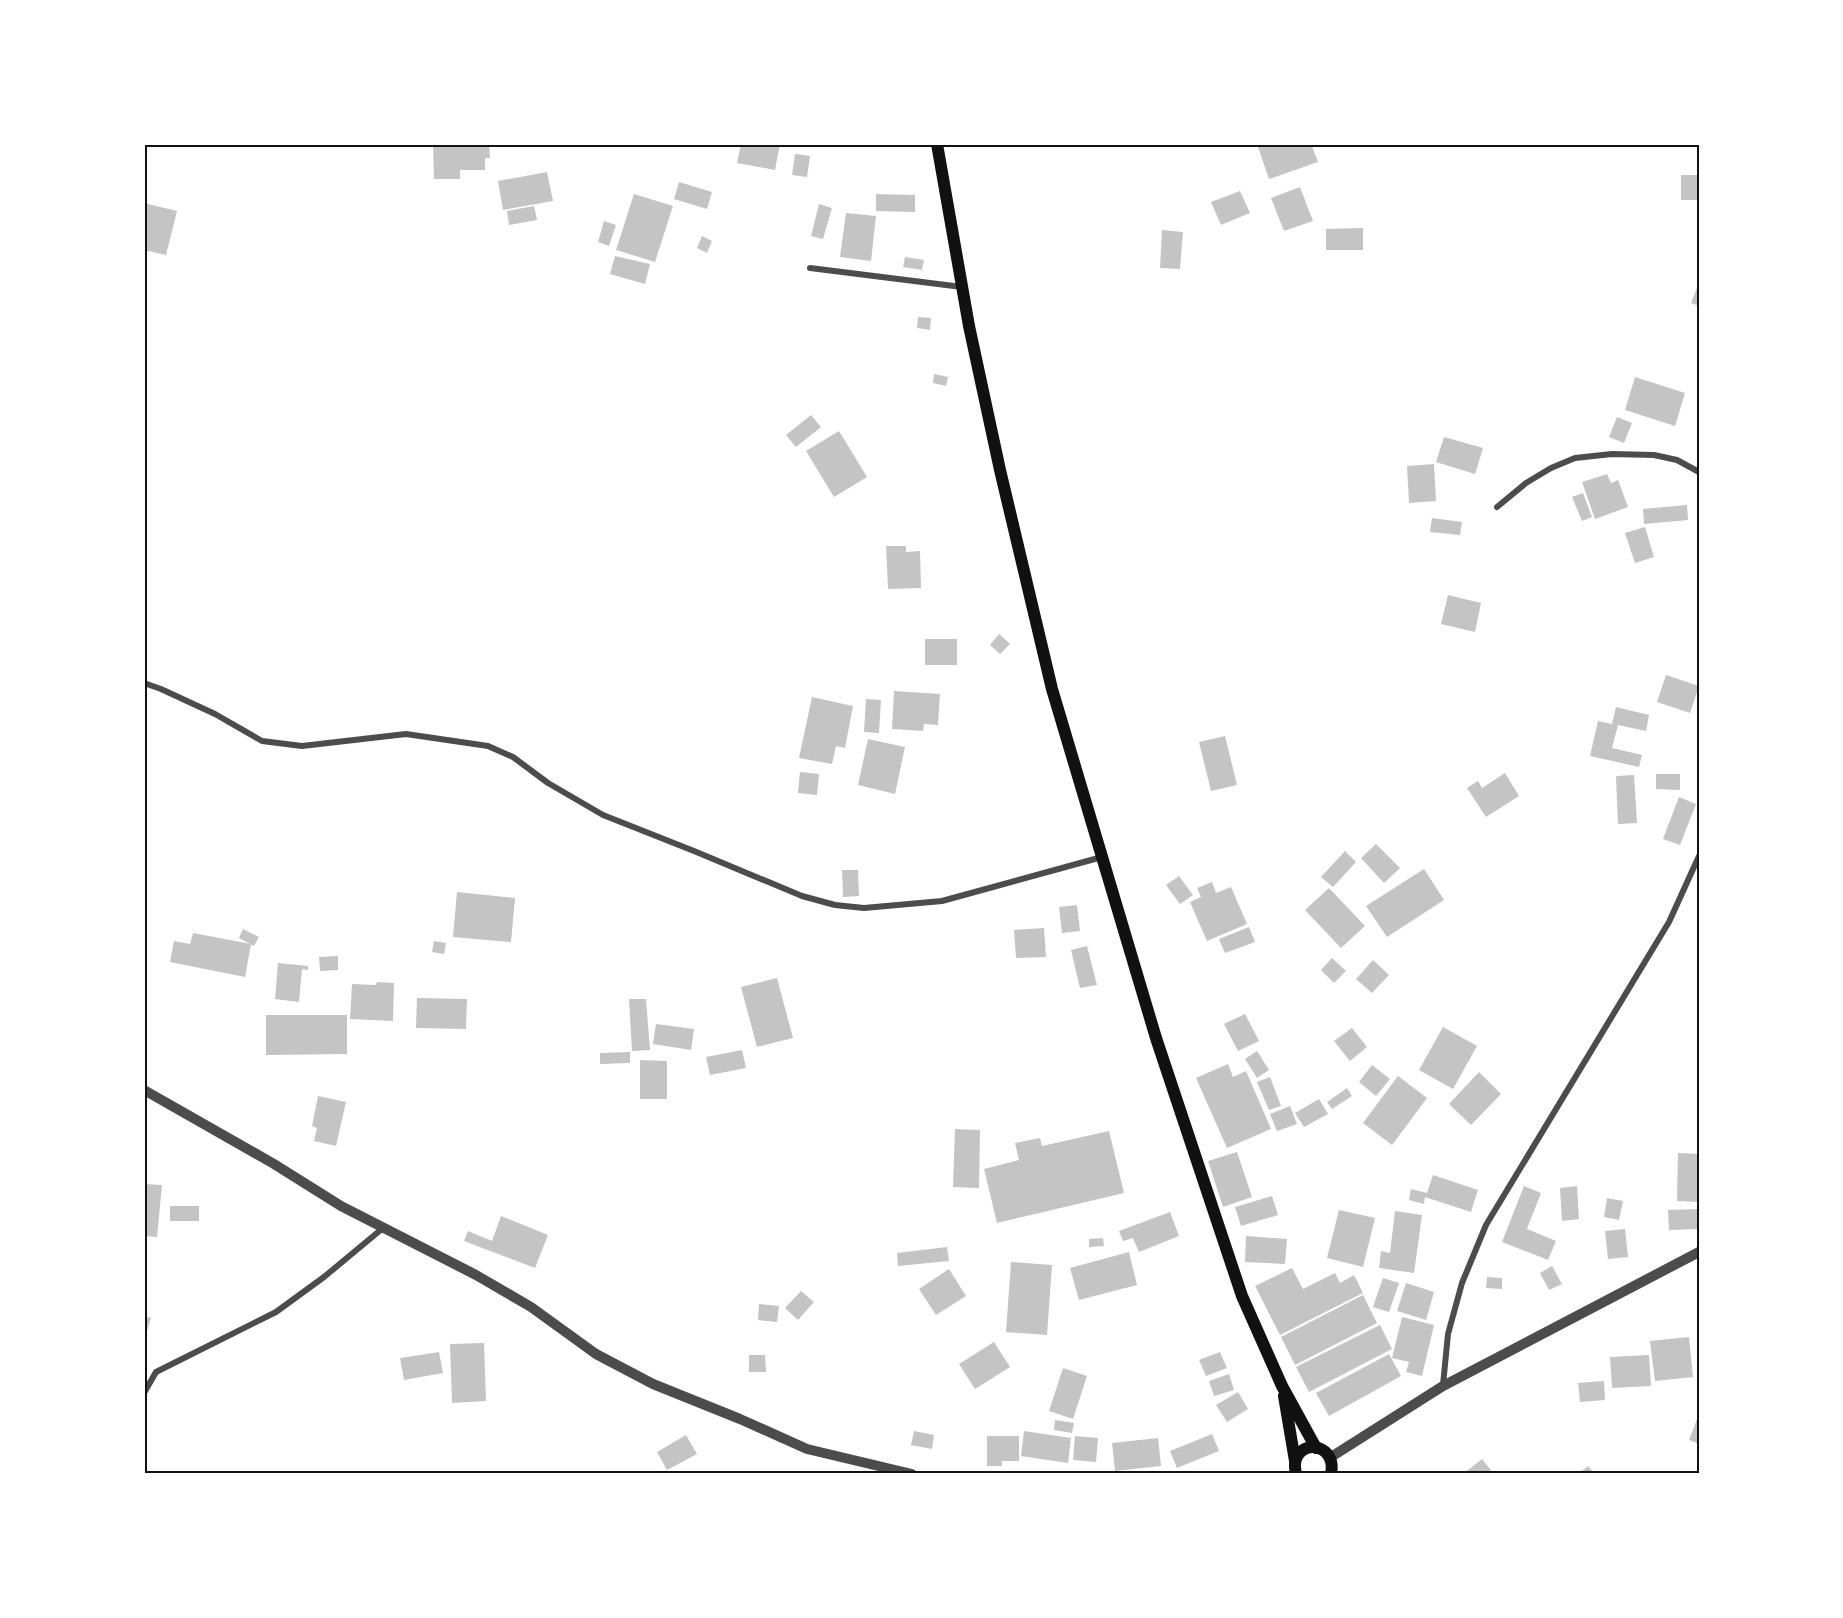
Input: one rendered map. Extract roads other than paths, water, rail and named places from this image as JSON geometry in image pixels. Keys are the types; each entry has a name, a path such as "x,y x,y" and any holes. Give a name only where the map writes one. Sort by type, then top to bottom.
{"main road":[{"path":"937,144 962,287 1000,470 1052,689 1156,1038 1239,1285 1282,1386 1316,1448"},
{"path":"1282,1386 1295,1468"},
{"path":"1295,1468 1299,1454 1307,1449 1316,1448 1331,1456 1332,1474"}],"street":[{"path":"810,268 962,287"},
{"path":"1497,507 1526,483 1551,468 1575,458 1612,454 1654,455 1677,460 1699,472"},
{"path":"144,683 160,688 215,714 262,741 302,746 406,734 488,746 513,757 548,783 603,815 802,896 835,905 864,908 942,901 1102,857"},
{"path":"1443,1386 1448,1334 1462,1284 1486,1225 1669,922 1699,856"},
{"path":"144,1090 274,1164 341,1206 485,1280 531,1307 596,1354 653,1384 807,1449 912,1474"},
{"path":"144,1393 156,1372 276,1312 324,1277 383,1228"},
{"path":"1331,1456 1443,1386 1699,1252"}]}
